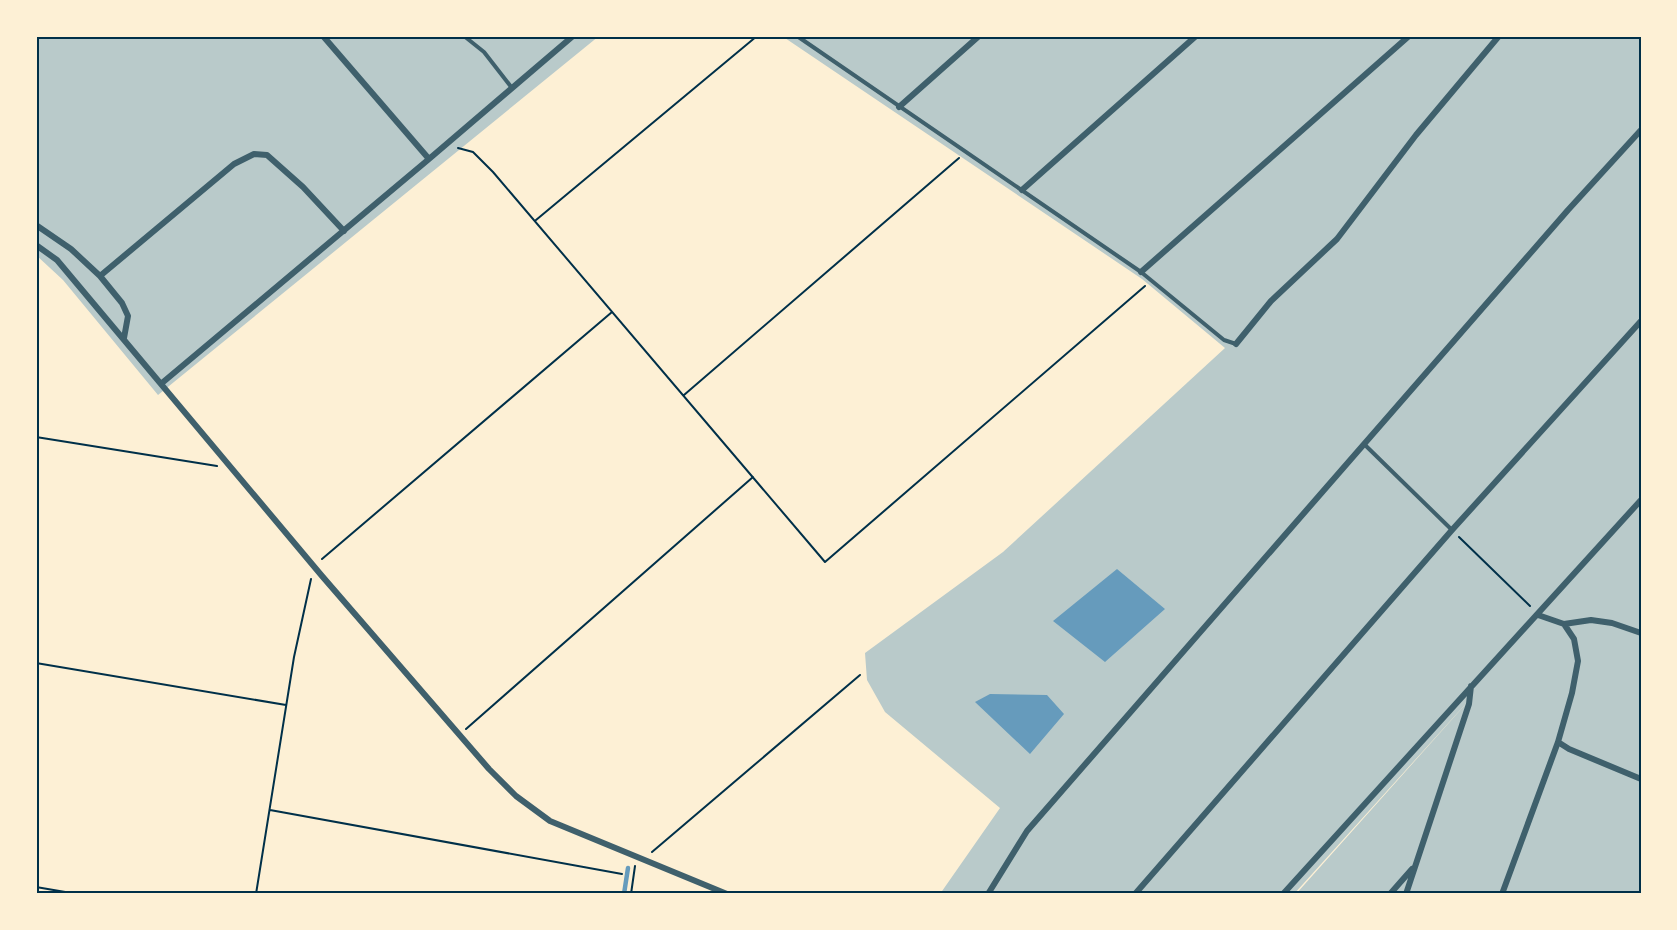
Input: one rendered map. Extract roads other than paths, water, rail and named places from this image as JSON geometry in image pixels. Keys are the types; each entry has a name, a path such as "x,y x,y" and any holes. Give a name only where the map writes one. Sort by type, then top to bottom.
{"street":[{"path":"323,36 429,159"},
{"path":"162,383 573,36"},
{"path":"899,107 979,36"},
{"path":"1022,190 1196,36"},
{"path":"1141,272 1409,36"},
{"path":"1236,344 1271,301 1337,239 1416,135 1499,36"},
{"path":"988,894 1027,831 1125,716 1568,210 1641,130"},
{"path":"100,276 234,164 254,154 267,155 303,187 344,231"},
{"path":"36,225 71,249 100,276 122,303 128,316 124,338"},
{"path":"36,244 57,260 313,566 489,770 516,796 550,821 727,894"},
{"path":"1135,894 1452,530 1641,321"},
{"path":"1283,894 1641,500"},
{"path":"1538,615 1564,624 1592,620 1641,633"},
{"path":"1512,894 1503,893 1558,742 1572,693 1578,661 1574,639 1564,624"},
{"path":"1406,894 1469,704 1471,685"},
{"path":"1558,742 1569,749 1641,779"},
{"path":"1390,894 1415,867"}],"lane":[{"path":"464,36 484,52 512,88"},
{"path":"797,36 1141,272 1224,340 1236,344"},
{"path":"1364,444 1452,530"}],"water":[{"path":"1117,569 1165,609 1105,662 1053,621"},
{"path":"990,694 1047,695 1064,714 1030,754 975,702"}],"waterway":[{"path":"624,894 628,868"}]}
